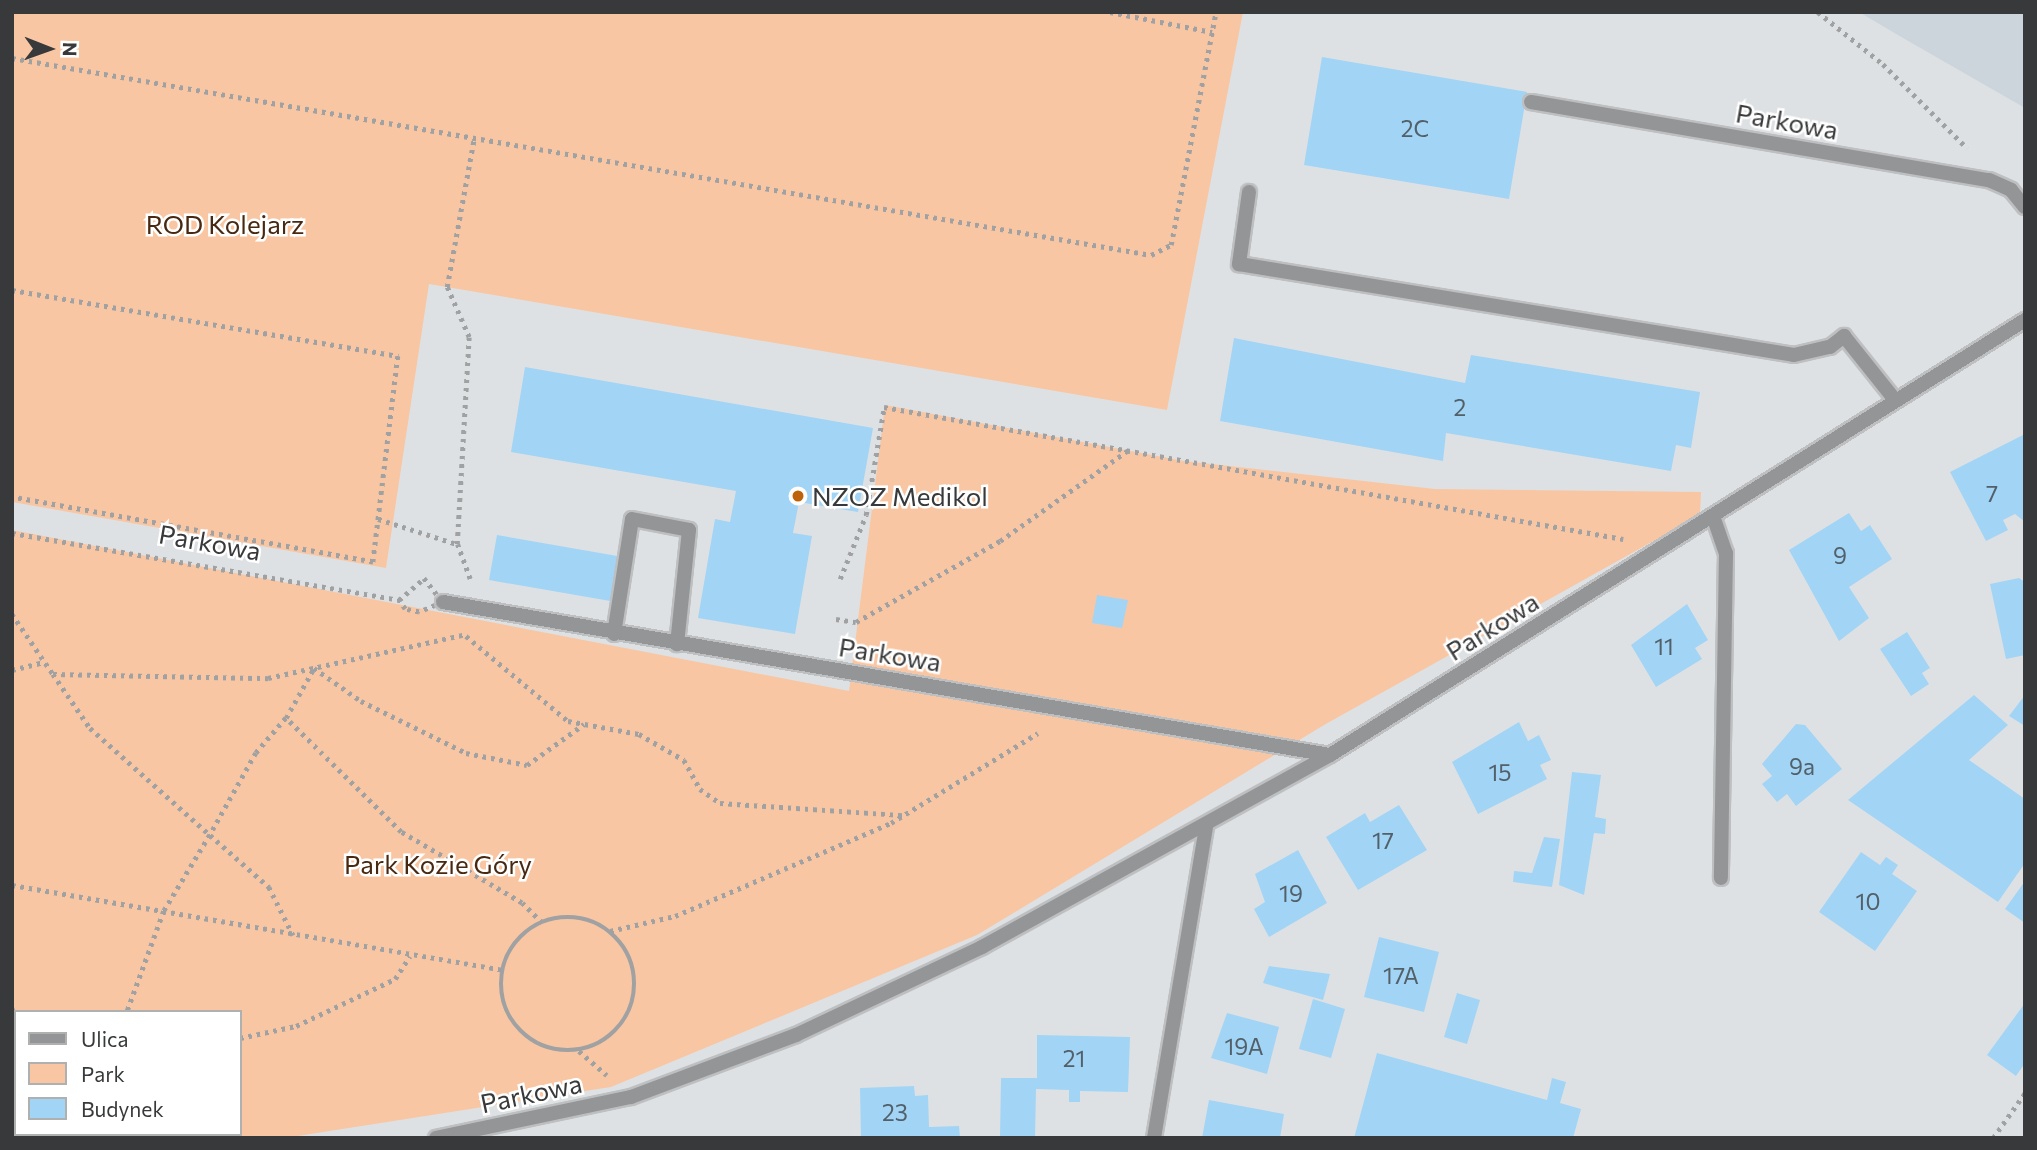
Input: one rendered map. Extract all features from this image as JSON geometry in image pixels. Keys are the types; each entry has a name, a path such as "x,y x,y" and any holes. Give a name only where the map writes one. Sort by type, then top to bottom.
{"street":[{"name":"Parkowa","path":"1531,102 1989,180 2011,190 2025,207"},
{"path":"1249,192 1239,264 1794,355 1830,347 1843,336 1895,400"},
{"name":"Parkowa","path":"436,1138 631,1097 796,1035 982,947 1206,826 1330,755 2025,320"},
{"path":"1713,516 1726,553 1721,878"},
{"path":"614,635 632,519 690,530 677,644"},
{"name":"Parkowa","path":"443,602 614,635 1076,710 1330,755"},
{"path":"1154,1138 1206,826"}],"path":[{"path":"1110,12 1212,32"},
{"path":"12,58 1151,256 1171,246 1216,12"},
{"path":"1818,12 1883,64 1978,160 1989,180"},
{"path":"53,674 268,678 467,636 482,609 457,544 469,337 447,287 474,139"},
{"path":"12,290 398,356 373,562 12,498"},
{"path":"840,579 866,515 884,407 1624,539"},
{"path":"836,619 856,622 1000,541 1130,449"},
{"path":"378,519 457,544"},
{"name":"Parkowa","path":"12,533 399,600"},
{"path":"12,614 90,728 269,887 293,935"},
{"path":"467,636 568,721 639,734 684,760 700,789 720,803 904,815"},
{"path":"12,670 45,662"},
{"path":"128,1010 164,911 256,753 286,718 314,668"},
{"path":"314,668 360,701 466,753 527,765 584,724"},
{"path":"610,931 624,948 635,990 630,1011 601,1043 579,1051 537,1044 507,1013 502,970 526,932 542,923 568,917 610,931 675,916 904,815 1076,710"},
{"path":"286,718 401,832 522,903 542,923"},
{"path":"12,885 502,970"},
{"path":"242,1038 296,1026 395,979 410,956"},
{"path":"1993,1138 2025,1093"}],"shaded area":[{"path":"1859,12 2025,12 2025,108 1903,38"}],"green space":[{"name":"ROD Kolejarz","path":"12,12 1243,12 1167,410 429,284 386,568 12,502"},
{"name":"Park Kozie Góry","path":"885,405 1184,461 1435,489 1701,492 1700,515 1324,725 977,935 611,1087 285,1138 12,1138 12,530 849,691"}],"building":[{"path":"1322,57 1527,92 1509,199 1304,165"},
{"path":"1234,338 1465,383 1471,355 1700,392 1691,448 1676,445 1671,471 1446,433 1443,461 1220,421"},
{"name":"NZOZ Medikol","path":"525,367 873,428 858,512 799,502 793,533 812,536 795,634 698,618 715,519 730,522 736,491 511,452"},
{"path":"2025,434 2025,522 2015,514 2003,520 2008,530 1986,541 1950,472"},
{"path":"1849,513 1861,531 1870,525 1892,559 1849,587 1869,618 1839,641 1789,550"},
{"path":"497,535 623,557 616,602 489,580"},
{"path":"2019,578 2025,582 2025,655 2006,659 1990,584"},
{"path":"1097,595 1128,600 1122,628 1092,623"},
{"path":"1687,604 1708,640 1695,648 1702,659 1656,687 1631,645"},
{"path":"1907,632 1930,668 1922,673 1929,684 1911,696 1880,649"},
{"path":"1974,695 2008,725 1969,760 2025,799 2025,863 1998,902 1848,800"},
{"path":"2025,695 2025,726 2009,716"},
{"path":"1519,722 1528,741 1539,735 1551,760 1540,765 1547,779 1478,814 1452,762"},
{"path":"1796,724 1805,725 1842,769 1796,806 1787,794 1777,802 1762,784 1772,776 1762,764"},
{"path":"1572,772 1601,775 1595,817 1606,819 1605,834 1594,833 1584,895 1559,885"},
{"path":"1399,805 1427,850 1358,890 1326,837 1365,813 1370,822"},
{"path":"1544,837 1560,839 1552,887 1513,882 1514,871 1532,873"},
{"path":"1298,850 1327,903 1269,937 1254,909 1265,902 1255,874"},
{"path":"1861,852 1880,865 1886,857 1898,865 1892,874 1917,891 1875,951 1819,912"},
{"path":"2025,881 2025,923 2005,909"},
{"path":"1379,937 1439,952 1424,1012 1364,997"},
{"path":"1269,966 1330,974 1323,1000 1263,983"},
{"path":"1457,993 1480,1000 1467,1044 1444,1037"},
{"path":"1313,999 1345,1009 1331,1058 1299,1049"},
{"path":"2025,1003 2025,1063 2016,1076 1987,1055"},
{"path":"1227,1013 1279,1027 1267,1074 1211,1058"},
{"path":"1037,1035 1130,1037 1128,1092 1080,1091 1080,1102 1069,1102 1069,1090 1036,1089 1035,1138 1000,1138 1001,1078 1037,1078"},
{"path":"1377,1053 1547,1100 1552,1078 1566,1082 1560,1103 1581,1109 1573,1138 1354,1138"},
{"path":"914,1086 915,1096 928,1095 929,1127 959,1126 960,1138 861,1138 860,1088"},
{"path":"1209,1100 1284,1114 1280,1138 1202,1138"}],"place":[{"name":"NZOZ Medikol","path":"798,496"}]}
